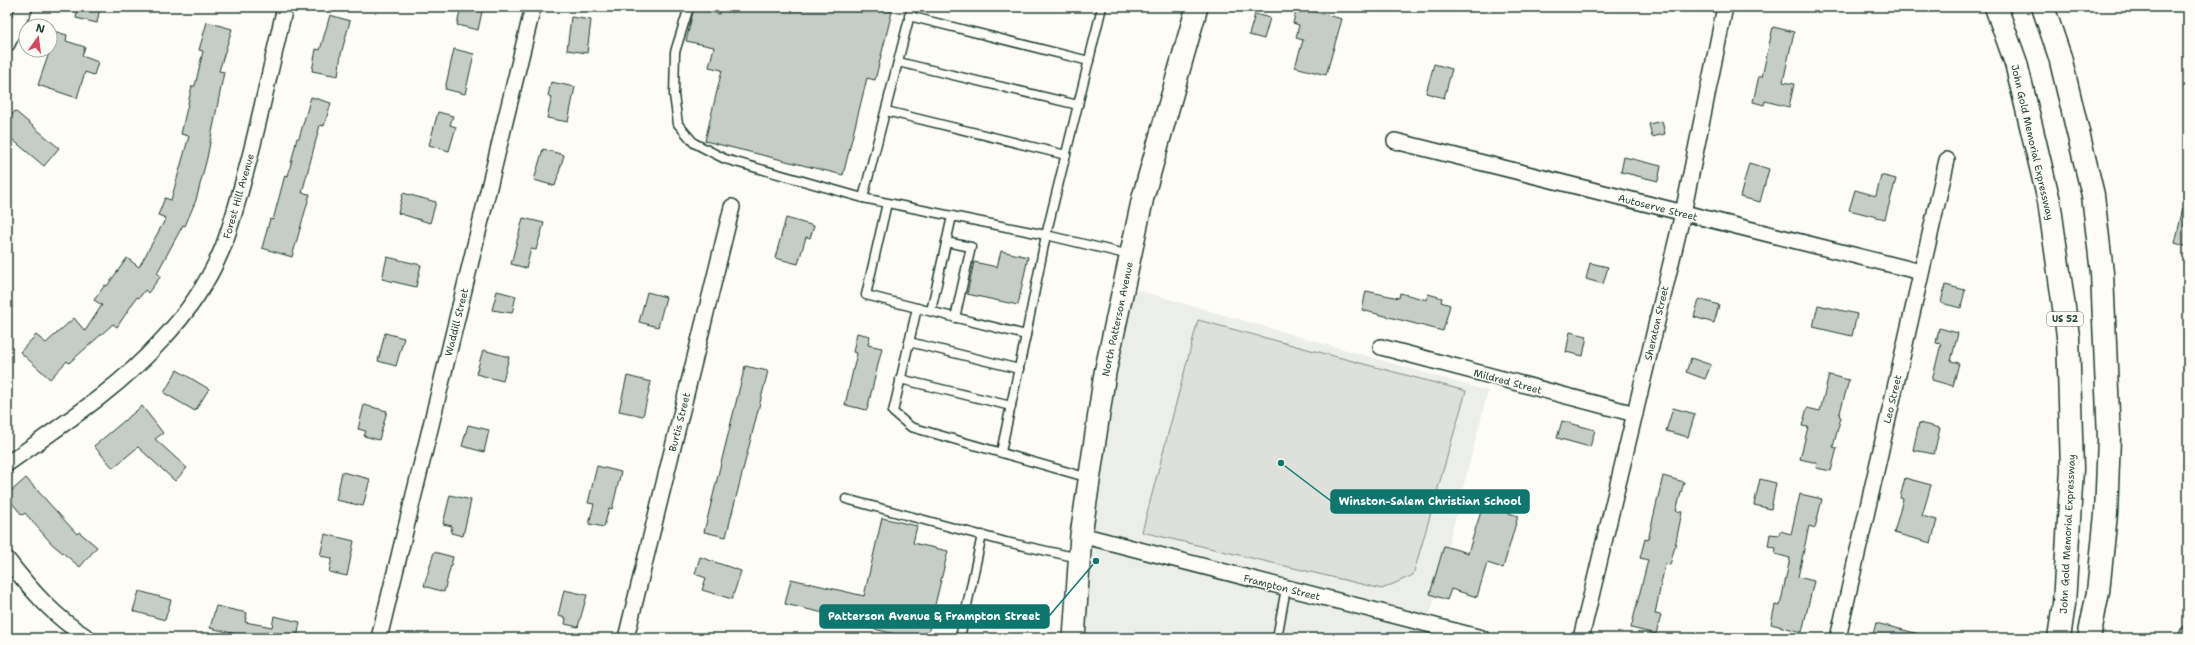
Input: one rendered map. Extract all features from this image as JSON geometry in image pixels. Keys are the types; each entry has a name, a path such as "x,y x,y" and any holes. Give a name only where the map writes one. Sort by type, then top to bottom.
{"highway":[{"name":"John Gold Memorial Expressway","path":"1996,7 2016,63 2049,201 2068,336 2072,469 2064,604 2059,638"},
{"path":"2043,7 2060,57 2093,195 2102,273 2109,438 2106,514 2098,592 2089,638"}],"main road":[{"name":"North Patterson Avenue","path":"1074,638 1081,535 1104,373 1143,197 1197,7"}],"street":[{"path":"7,44 25,7"},
{"name":"Forest Hill Avenue","path":"7,464 91,404 135,367 160,342 183,314 207,279 223,247 237,207 260,117 285,7"},
{"name":"Waddill Street","path":"379,638 532,7"},
{"name":"Sheraton Street","path":"1581,638 1682,213 1725,7"},
{"name":"Autoserve Street","path":"1395,141 1921,272"},
{"name":"Leo Street","path":"1838,638 1947,160"},
{"name":"Burtis Street","path":"626,638 732,207"},
{"name":"Mildred Street","path":"1381,347 1635,414"},
{"name":"Frampton Street","path":"1081,535 1482,638"},
{"path":"7,560 54,614 88,638"},
{"path":"2187,638 2188,634"}],"lane":[{"path":"689,7 675,52 674,95 678,124 694,143 725,159 863,198 1046,235 1130,255"},
{"path":"863,198 912,7"},
{"path":"1001,452 1046,235 1102,7"},
{"path":"909,16 1089,61"},
{"path":"898,62 1078,105"},
{"path":"886,111 1066,155"},
{"path":"887,203 866,296 1026,335"},
{"path":"931,311 952,216"},
{"path":"946,242 971,247 955,318"},
{"path":"917,308 893,412 911,427 1089,478"},
{"path":"909,342 1019,369"},
{"path":"900,379 1011,406"},
{"path":"846,499 982,535 1079,558"},
{"path":"960,638 982,535"},
{"path":"1277,638 1286,588"}],"shaded area":[{"path":"1123,286 1488,391 1428,624 1482,638 1075,638"},
{"path":"1198,320 1466,391 1413,575 1382,589 1142,532"}],"building":[{"path":"78,7 100,7 97,23 76,18"},
{"path":"461,7 483,7 478,30 457,25"},
{"path":"721,7 884,7 884,9 892,12 875,80 867,78 843,175 705,141 722,70 709,67 714,47 686,41 694,8 719,14"},
{"path":"1297,7 1342,19 1326,75 1295,67 1303,40 1296,38 1299,25 1293,23"},
{"path":"1255,14 1270,18 1264,39 1249,35"},
{"path":"330,15 350,21 341,54 338,76 312,71 316,49 320,50"},
{"path":"571,17 591,20 587,53 567,50"},
{"path":"207,22 232,29 219,71 224,72 207,158 196,200 185,226 183,225 157,273 161,276 148,293 145,290 139,298 137,297 117,327 113,324 69,363 67,361 50,379 20,352 36,335 46,343 74,318 85,331 102,305 94,300 105,285 107,286 127,258 139,267 166,218 158,215 165,198 171,200 189,136 181,134 192,86 195,86 203,51 199,50"},
{"path":"1773,27 1794,32 1783,82 1794,84 1789,107 1765,101 1764,105 1753,102 1759,76 1762,77"},
{"path":"58,32 67,35 66,41 85,47 82,56 98,62 94,75 85,72 77,98 38,85 47,58 58,58"},
{"path":"454,49 474,54 465,94 445,89"},
{"path":"1434,64 1452,69 1444,98 1426,93"},
{"path":"551,82 575,87 568,122 547,118 552,97 548,96"},
{"path":"311,97 331,103 324,126 320,125 302,193 310,194 292,257 262,248 270,219 273,220 285,175 288,176 297,138 299,138"},
{"path":"15,111 59,148 44,166 7,135 7,122"},
{"path":"438,112 453,116 450,125 456,127 449,151 429,145"},
{"path":"1662,121 1665,134 1652,137 1649,124"},
{"path":"543,149 564,155 555,186 534,180"},
{"path":"1624,157 1661,166 1658,181 1621,172"},
{"path":"1749,163 1769,169 1760,202 1740,197"},
{"path":"1881,175 1896,179 1885,219 1849,210 1855,190 1876,196"},
{"path":"403,193 436,202 430,223 398,213"},
{"path":"2183,208 2188,208 2188,247 2175,243"},
{"path":"523,218 544,223 536,250 531,249 526,268 511,264"},
{"path":"786,218 814,226 810,238 806,237 798,264 775,258"},
{"path":"1001,251 1028,257 1018,305 967,294 974,262 997,267"},
{"path":"387,257 421,265 416,287 382,279"},
{"path":"1590,263 1608,267 1603,284 1586,279"},
{"path":"1945,285 1965,290 1961,308 1941,303"},
{"path":"497,291 516,296 512,313 492,310"},
{"path":"1366,291 1399,298 1400,293 1427,300 1428,294 1442,298 1441,302 1450,305 1443,331 1362,310"},
{"path":"647,292 666,297 658,327 639,322"},
{"path":"1699,299 1719,305 1714,323 1694,317"},
{"path":"1818,305 1857,314 1852,336 1813,327"},
{"path":"1939,328 1958,333 1951,361 1959,363 1953,386 1932,380 1941,344 1936,343"},
{"path":"1570,332 1587,336 1583,356 1566,352"},
{"path":"385,333 404,338 396,366 378,361"},
{"path":"857,333 870,336 868,345 882,348 867,410 845,405 857,353 853,352"},
{"path":"483,350 509,357 503,381 476,374"},
{"path":"1691,358 1711,365 1705,379 1686,372"},
{"path":"745,366 768,371 726,537 704,532"},
{"path":"177,370 209,389 195,411 164,393"},
{"path":"1829,375 1849,380 1839,416 1841,417 1833,447 1837,448 1831,471 1816,468 1817,463 1800,459 1808,427 1802,426 1807,408 1820,411"},
{"path":"627,376 651,382 643,416 619,411"},
{"path":"364,405 387,411 379,440 364,436 366,431 358,429"},
{"path":"142,406 163,433 155,439 187,468 175,481 138,447 113,468 94,446"},
{"path":"1673,408 1695,414 1688,437 1666,431"},
{"path":"1562,421 1595,430 1590,447 1557,438"},
{"path":"1919,423 1940,428 1934,454 1913,450"},
{"path":"468,425 489,430 484,452 462,446"},
{"path":"597,466 621,472 612,509 609,508 604,527 589,524 594,504 588,503"},
{"path":"342,472 370,479 363,506 336,500"},
{"path":"1663,476 1684,482 1676,511 1682,512 1675,546 1670,565 1665,564 1655,614 1661,615 1656,634 1631,628 1648,560 1640,558 1645,539 1648,540"},
{"path":"26,478 77,534 79,532 97,547 80,567 52,544 25,513 22,515 7,497 7,495"},
{"path":"1905,478 1931,485 1922,516 1937,520 1931,543 1894,533 1903,499 1900,498"},
{"path":"1760,479 1776,483 1771,509 1754,505"},
{"path":"1800,494 1822,499 1815,528 1809,526 1798,577 1814,581 1802,632 1771,624 1775,605 1780,606 1790,558 1775,554 1776,548 1768,546 1770,534 1779,535 1780,531 1791,534"},
{"path":"450,495 471,500 463,536 451,533 452,526 443,524"},
{"path":"1483,505 1518,516 1503,568 1487,563 1477,597 1451,589 1447,600 1430,594 1444,546 1468,553"},
{"path":"882,518 917,526 913,543 948,551 927,638 912,638 857,625 858,621 785,604 791,579 864,596"},
{"path":"325,534 354,541 347,576 329,572 332,558 320,556"},
{"path":"434,552 453,557 444,592 424,586"},
{"path":"700,557 741,571 732,599 702,590 706,578 695,574"},
{"path":"564,590 587,595 578,627 565,624 566,618 558,616"},
{"path":"139,591 171,600 165,620 133,611"},
{"path":"216,606 247,613 245,622 272,627 274,616 300,622 297,638 254,638 210,628"},
{"path":"1876,623 1919,634 1918,638 1872,638"}],"place":[{"name":"Winston-Salem Christian School","path":"1281,463"},
{"name":"Patterson Avenue & Frampton Street","path":"1096,561"}]}
